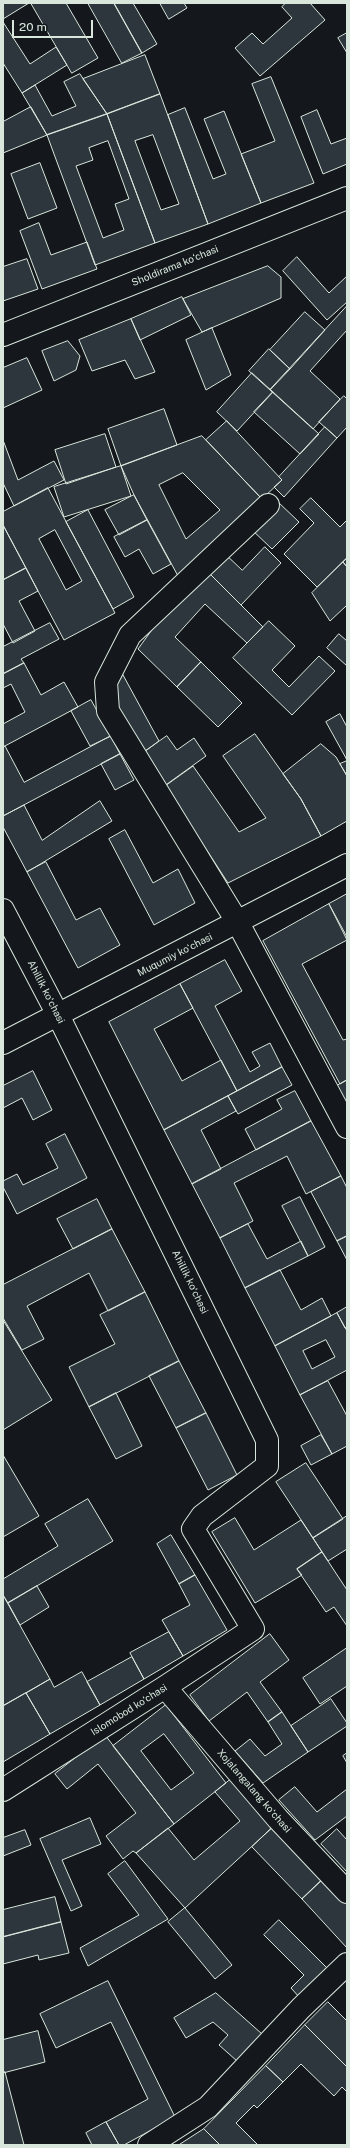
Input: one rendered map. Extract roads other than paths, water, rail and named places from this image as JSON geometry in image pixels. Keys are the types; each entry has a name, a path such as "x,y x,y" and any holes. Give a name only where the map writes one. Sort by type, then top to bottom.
{"street":[{"name":"Sholdirama ko‘chasi","path":"3,335 347,198"},
{"path":"268,505 130,635 106,682 108,711 238,923 347,1127"},
{"name":"Muqumiy koʻchasi","path":"3,1043 238,923 347,865"},
{"name":"Ahillik koʻchasi","path":"3,910 58,1015 267,1440 267,1466 202,1516 193,1530 253,1629"},
{"name":"Islomobod ko‘chasi","path":"3,1790 253,1629"},
{"name":"Xojalangalang koʻchasi","path":"165,1687 278,1819 347,1892"},
{"path":"149,2145 208,2107 301,2008 347,1964"}]}
